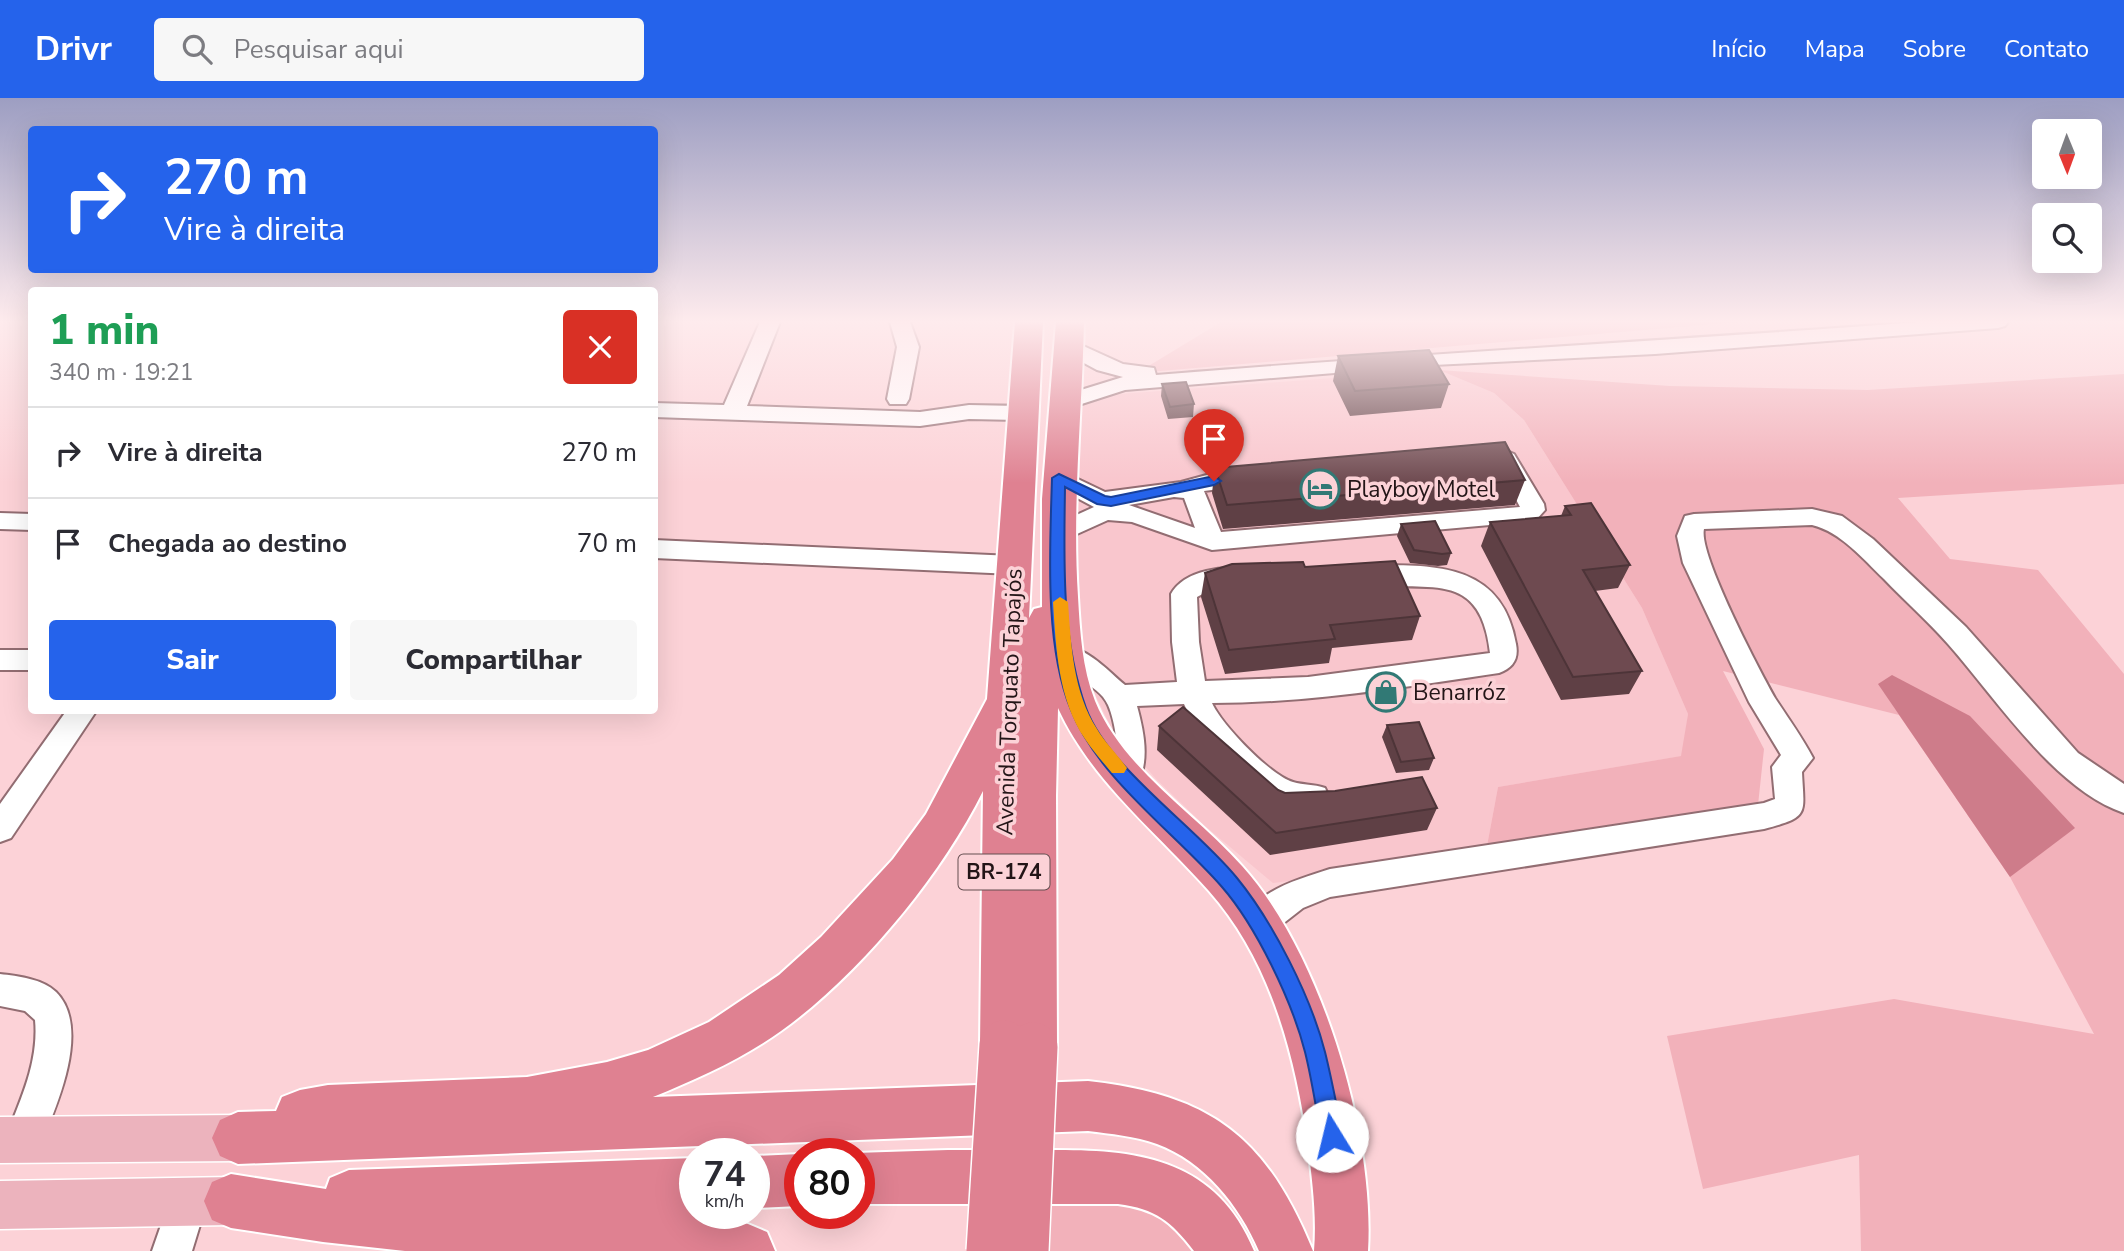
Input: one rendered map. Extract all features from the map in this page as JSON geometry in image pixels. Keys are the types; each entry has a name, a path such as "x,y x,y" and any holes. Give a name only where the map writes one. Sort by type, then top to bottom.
{"highway":[{"name":"Avenida Torquato Tapajós","path":"1038,376 1059,478 1057,543 1064,655 1073,695 1090,733 1108,758 1230,882 1258,922 1302,1012 1315,1051 1328,1109 1336,1162 1341,1251"},
{"name":"Avenida Torquato Tapajós","path":"991,1251 1018,1046 1004,760 1013,565 1044,408 1055,376"},
{"path":"1024,1251 1018,1046 1035,796 1040,673 1057,543"},
{"path":"238,1138 300,1115 366,1105 527,1102 580,1094 634,1079 687,1058 732,1034 783,1000 824,965 931,844 955,803 1007,699"},
{"path":"238,1138 863,1113 1088,1106 1125,1108 1152,1115 1195,1135 1226,1156 1247,1178 1261,1200 1286,1251"},
{"path":"875,1178 1069,1176 1139,1181 1163,1188 1183,1201 1212,1228 1227,1251"},
{"path":"210,1201 679,1185"},
{"path":"210,1201 309,1214 387,1236 474,1228 676,1235 728,1244 748,1251"}],"main road":[{"path":"12,1139 238,1138"},
{"path":"0,1205 210,1201"}],"street":[{"path":"738,402 748,376"},
{"path":"898,399 902,376"},
{"path":"738,402 920,419 969,412 1044,408 1123,384 1225,376"},
{"path":"658,410 738,402 898,399 926,400 969,412"},
{"path":"1057,543 1105,513 1118,511 1141,516 1192,538 1212,541 1526,515 1533,510 1506,459 1500,456 1479,457"},
{"path":"1059,478 1102,500 1184,489 1214,481 1278,475"},
{"path":"1184,489 1191,491 1198,500 1212,541"},
{"path":"1258,922 1276,904 1301,892 1330,883 1763,816 1780,812 1790,805 1791,795 1785,779 1787,767 1798,758 1763,702 1696,563 1690,536 1694,523 1718,519 1812,517 1833,522 1864,545 1956,634 2067,762 2124,800"},
{"path":"0,521 28,522"},
{"path":"658,549 1013,565"},
{"path":"1120,697 1150,693 1279,691 1499,662 1504,656 1491,606 1468,586 1395,575 1344,574"},
{"path":"1262,577 1207,580 1191,586 1184,593 1185,656 1195,694 1205,720 1220,739 1268,784 1291,797 1339,793"},
{"path":"1064,655 1085,667 1120,697 1131,738 1126,777"},
{"path":"0,660 28,660"},
{"path":"0,829 80,714"},
{"path":"0,990 28,995 46,1006 54,1027 51,1061 12,1139"},
{"path":"172,1251 210,1201"}],"shaded area":[{"name":"Benarróz","path":"1362,376 1453,376 1494,393 1524,420 1642,608 1688,714 1682,756 1498,787 1485,857 1273,883 1205,826 1156,779 1111,727 1083,670 1070,613 1078,404 1107,395"},
{"path":"1453,376 1523,376 1670,386 1868,390 2124,376 2124,484 1898,498 1950,559 2038,570 2124,674 2124,1251 1861,1251 1859,1155 1703,1189 1667,1036 1894,999 2094,1034 2010,877 1899,715 1723,671 1764,749 1758,805 1487,846 1498,787 1681,756 1688,714 1642,608 1524,420 1494,393"},
{"path":"1892,675 1970,716 2075,828 2010,877 1878,684"},
{"path":"1067,1190 1163,1211 1208,1251 1037,1251 1042,1193"}],"building":[{"path":"1348,376 1444,376 1449,384 1355,391"},
{"path":"1186,382 1194,404 1170,407 1162,384"},
{"path":"1505,442 1525,480 1227,505 1215,468"},
{"path":"1591,503 1630,565 1583,570 1642,671 1573,677 1490,522 1571,515 1565,506"},
{"path":"1435,521 1451,553 1414,550 1401,524"},
{"path":"1395,561 1420,616 1330,625 1335,639 1229,650 1205,573 1232,564 1303,562 1305,567"},
{"path":"1183,707 1278,790 1285,793 1335,791 1422,777 1437,808 1276,833 1159,726"},
{"path":"1419,722 1434,758 1401,762 1387,725"}],"slow traffic":[{"path":"1060,602 1064,655 1073,695 1090,733 1118,768"}],"place":[{"name":"Playboy Motel","path":"1320,489"},
{"name":"Benarróz","path":"1386,692"}],"route":[{"path":"1214,481 1184,489 1111,501 1102,500 1059,478 1057,553 1064,655 1078,709 1090,733 1108,758 1230,882 1258,922 1302,1012 1315,1051 1332,1136"}]}
